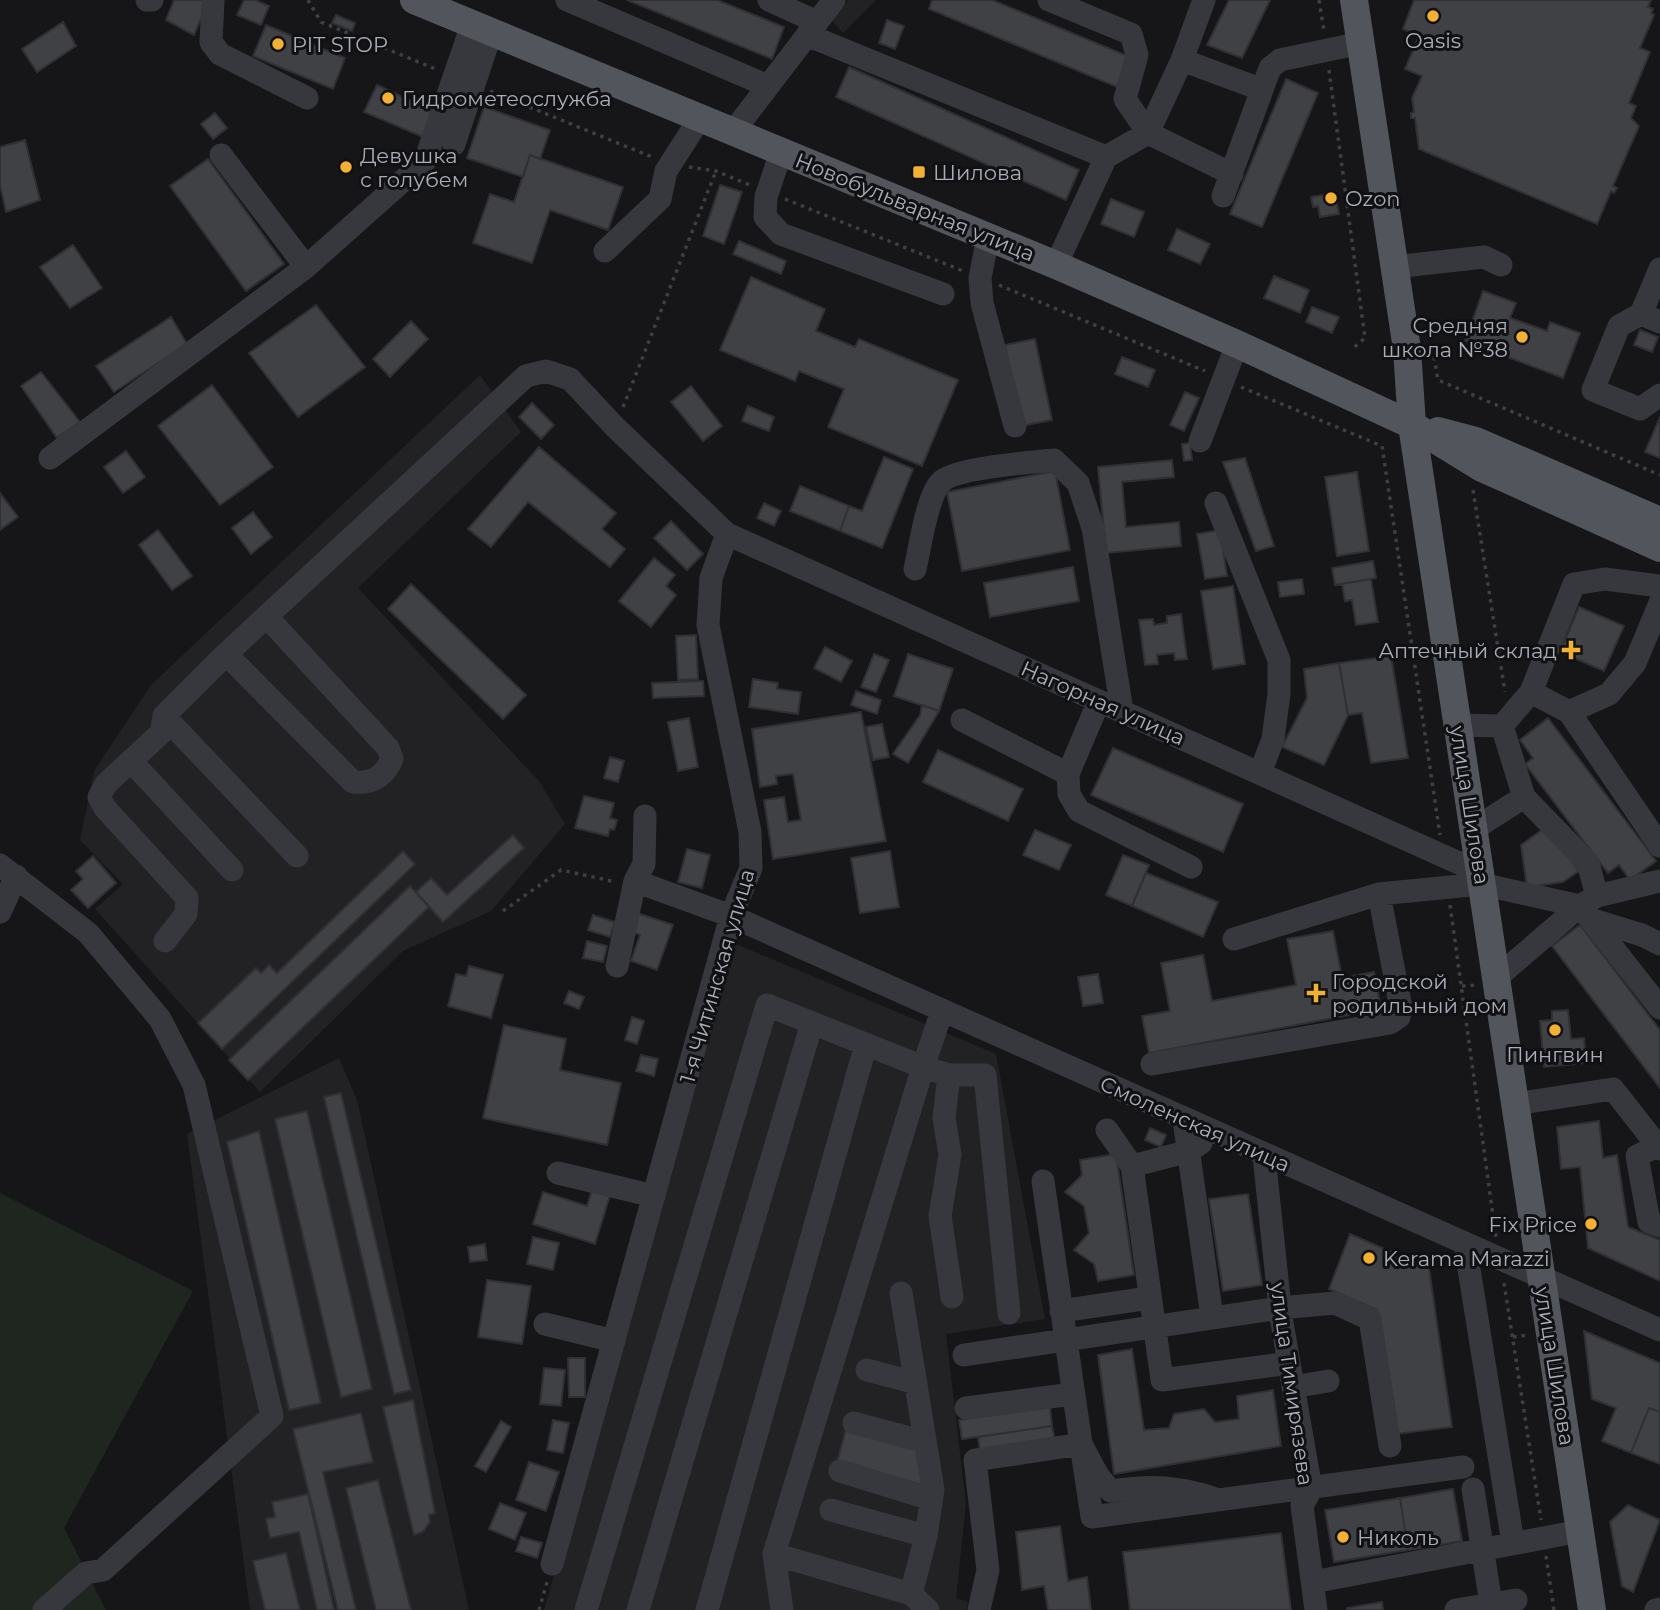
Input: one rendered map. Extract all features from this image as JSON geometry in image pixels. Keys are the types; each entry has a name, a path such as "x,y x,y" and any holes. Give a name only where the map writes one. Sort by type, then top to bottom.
{"main road":[{"name":"Новобульварная улица","path":"414,0 1056,265 1237,344 1412,425 1482,468 1660,548"},
{"name":"улица Шилова","path":"1354,0 1406,349 1412,425 1592,1610"},
{"name":"Новобульварная улица","path":"1412,425 1476,441 1660,521"}],"street":[{"path":"213,0 209,22 211,42 220,54 307,98"},
{"path":"567,0 768,86"},
{"path":"769,0 812,29 1106,157"},
{"path":"733,132 834,0"},
{"path":"1049,0 1131,34 1137,55 1125,99 1148,133 1232,174"},
{"path":"1056,265 1106,157 1148,133 1205,0"},
{"path":"454,144 465,82 482,29"},
{"path":"1223,196 1260,89 1270,68 1280,60 1361,43"},
{"path":"1181,60 1260,89"},
{"path":"50,458 306,267 425,161 465,82"},
{"path":"605,251 660,199 671,165 700,118"},
{"path":"781,152 768,192 765,217 782,234 943,294"},
{"path":"221,155 306,267"},
{"path":"988,237 980,278 982,303 1015,426"},
{"path":"1394,267 1484,257 1502,265"},
{"path":"1660,270 1651,318 1619,326 1593,390 1640,409 1660,396"},
{"path":"1200,441 1237,344"},
{"path":"165,941 186,914 187,898 105,808 99,797 106,784 161,733 164,716 226,654 526,376 546,372 570,379 615,427 727,534"},
{"path":"915,569 933,496 943,481 976,470 1054,460 1078,483 1093,528 1122,711"},
{"path":"1216,503 1279,660 1279,694 1273,738 1260,773"},
{"name":"Нагорная улица","path":"727,534 1443,855 1480,878"},
{"name":"1-я Читинская улица","path":"552,1564 731,916 751,869 750,832 708,625 711,578 727,534"},
{"path":"1457,725 1506,722 1531,692 1574,584 1605,579 1660,586"},
{"path":"1569,712 1609,694 1635,663 1652,648 1660,603"},
{"path":"226,654 353,782 369,783 387,771 392,759 388,748 268,617"},
{"path":"1531,692 1569,712 1660,846"},
{"path":"1100,701 1068,774 1069,794 1079,811 1191,867"},
{"path":"164,716 296,856"},
{"path":"962,720 1068,774"},
{"path":"1506,722 1524,797 1588,863 1590,907 1660,1008"},
{"path":"131,761 232,870"},
{"path":"1474,829 1524,797"},
{"path":"617,967 635,881 644,864 645,816"},
{"path":"0,912 8,870 88,933 159,1019 194,1085 272,1416 103,1570 86,1573 44,1610"},
{"path":"1234,939 1379,894 1448,887 1480,878 1590,907 1660,944"},
{"name":"Смоленская улица","path":"635,881 731,916 1264,1156 1660,1330"},
{"path":"1496,978 1590,907 1660,881"},
{"path":"1152,1064 1390,1023 1399,1017 1401,1008 1379,894"},
{"path":"586,1610 767,1004 923,1067 949,1075 985,1075 1009,1313"},
{"path":"782,1610 774,1553 942,1011"},
{"path":"638,1610 812,1023"},
{"path":"707,1610 866,1044"},
{"path":"949,1075 944,1118 950,1155 940,1216 952,1297"},
{"path":"1515,1104 1613,1089 1659,1148 1637,1156 1649,1222 1660,1226"},
{"path":"1184,1120 1212,1317"},
{"path":"1107,1130 1132,1166 1162,1380 1289,1363"},
{"path":"1132,1166 1189,1151 1215,1133"},
{"name":"улица Тимирязева","path":"1264,1156 1280,1308 1311,1489 1302,1506 1316,1610"},
{"path":"558,1173 654,1196"},
{"path":"1043,1181 1091,1517 1463,1467"},
{"path":"1465,1244 1513,1543"},
{"path":"901,1293 933,1489 926,1536 904,1599"},
{"path":"1061,1311 1149,1298"},
{"path":"964,1355 1212,1317 1335,1303 1370,1318 1390,1446"},
{"path":"545,1324 614,1341"},
{"path":"867,1370 916,1383"},
{"path":"1293,1387 1328,1381"},
{"path":"966,1408 1073,1394"},
{"path":"854,1423 925,1442"},
{"path":"1081,1444 1098,1476 1111,1491 1153,1485 1189,1489 1223,1501"},
{"path":"979,1610 988,1570 975,1460 1081,1444"},
{"path":"840,1471 931,1499"},
{"path":"1473,1489 1491,1604"},
{"path":"831,1510 926,1536"},
{"path":"1313,1582 1580,1531"},
{"path":"774,1553 928,1610"},
{"path":"1456,1610 1516,1600"}],"path":[{"path":"308,0 321,22 465,82 671,165 716,171 1382,446 1443,855"},
{"path":"1320,0 1365,338 1351,350"},
{"path":"615,427 716,171"},
{"path":"1434,357 1438,380 1660,475"},
{"path":"1473,490 1506,722"},
{"path":"503,911 561,870 625,883 635,881"},
{"path":"1448,887 1500,1260 1554,1610"},
{"path":"539,1610 552,1564"}],"shaded area":[{"path":"848,0 876,0 843,33 831,20"},
{"path":"480,375 521,432 358,588 539,781 565,824 491,911 403,951 260,1092 95,909 123,884 80,840 94,771 151,685"},
{"path":"734,943 996,1054 1045,1319 946,1334 966,1504 956,1598 968,1602 966,1610 544,1610"},
{"path":"339,1058 357,1100 469,1610 250,1610 187,1134"},
{"path":"0,1193 193,1291 64,1528 106,1610 0,1610"}],"building":[{"path":"174,0 209,0 194,35 166,20"},
{"path":"244,0 255,0 269,6 261,25 237,15"},
{"path":"627,0 717,0 784,27 772,59"},
{"path":"932,0 992,0 1130,57 1117,87 929,9"},
{"path":"1229,0 1270,0 1242,58 1207,45"},
{"path":"1414,0 1651,0 1648,7 1653,9 1651,13 1654,15 1640,48 1650,52 1629,103 1636,106 1631,118 1639,126 1613,186 1617,188 1614,193 1611,191 1597,224 1419,149 1415,118 1411,118 1411,113 1414,112 1412,98 1422,76 1405,69 1419,36 1403,29"},
{"path":"336,15 355,23 352,31 332,23"},
{"path":"887,20 904,26 895,49 879,43"},
{"path":"63,22 76,46 37,72 22,49"},
{"path":"266,25 345,58 333,89 253,56"},
{"path":"849,67 1079,170 1066,200 836,97"},
{"path":"1286,79 1318,93 1262,227 1230,214"},
{"name":"Гидрометеослужба","path":"377,85 435,112 423,137 364,112"},
{"path":"484,107 550,130 540,159 530,155 523,177 467,158"},
{"path":"215,113 227,128 213,139 201,124"},
{"path":"25,140 40,200 6,212 0,185 0,147"},
{"path":"530,155 623,187 608,230 550,210 532,263 473,243 490,194 514,202"},
{"path":"208,159 284,264 246,291 170,186"},
{"path":"720,185 742,192 724,244 703,236"},
{"path":"1335,193 1339,214 1320,217 1318,206 1313,207 1311,197"},
{"path":"1111,199 1144,212 1134,237 1101,224"},
{"path":"1177,229 1210,244 1200,264 1168,250"},
{"path":"739,241 786,261 781,274 733,254"},
{"path":"73,245 102,288 70,308 40,267"},
{"path":"1274,276 1309,290 1300,313 1264,298"},
{"path":"751,277 825,309 816,331 855,347 859,339 958,380 922,466 828,427 844,389 799,371 795,381 720,350"},
{"name":"Средняя школа №38","path":"1483,291 1516,303 1510,318 1547,331 1550,322 1580,333 1563,378 1465,341"},
{"path":"316,305 365,367 298,417 249,353"},
{"path":"1312,307 1339,317 1332,333 1306,322"},
{"path":"171,317 187,344 114,392 96,366"},
{"path":"411,321 428,339 390,377 373,359"},
{"path":"1640,330 1658,337 1652,352 1634,345"},
{"path":"1035,339 1052,420 1021,426 1005,345"},
{"path":"1122,357 1155,370 1148,387 1115,374"},
{"path":"41,372 80,422 57,438 21,386"},
{"path":"212,385 273,467 220,505 158,426"},
{"path":"691,386 722,426 703,441 671,402"},
{"path":"1185,392 1199,398 1184,431 1170,425"},
{"path":"532,403 554,425 541,439 519,417"},
{"path":"748,406 774,417 769,431 742,421"},
{"path":"1660,417 1660,458 1645,452"},
{"path":"1190,443 1192,460 1184,461 1182,444"},
{"path":"539,447 616,513 602,529 625,549 610,567 528,502 491,547 468,529"},
{"path":"126,451 145,477 123,493 104,467"},
{"path":"884,457 913,469 882,548 840,531 849,506 862,511"},
{"path":"1245,458 1274,546 1256,551 1223,462"},
{"path":"1172,460 1174,477 1122,482 1126,527 1179,522 1181,546 1106,553 1098,467"},
{"path":"1055,471 1070,550 962,571 947,492"},
{"path":"1357,472 1369,551 1337,556 1325,477"},
{"path":"800,486 849,506 840,531 790,511"},
{"path":"0,493 18,517 0,530"},
{"path":"764,503 781,511 774,526 757,518"},
{"path":"253,512 272,537 251,554 232,528"},
{"path":"671,521 703,554 687,570 654,538"},
{"path":"158,530 192,576 172,590 139,545"},
{"path":"1220,530 1227,576 1205,579 1197,534"},
{"path":"654,558 675,575 666,586 676,595 651,627 619,601"},
{"path":"1373,561 1376,578 1335,585 1332,568"},
{"path":"1073,567 1079,601 990,617 984,583"},
{"path":"1302,579 1304,594 1280,597 1278,582"},
{"path":"1371,579 1378,622 1356,625 1352,600 1345,601 1342,584"},
{"path":"411,584 526,695 503,719 388,609"},
{"path":"1233,586 1245,664 1213,669 1201,591"},
{"path":"1579,607 1624,626 1604,671 1560,652"},
{"path":"1181,614 1187,659 1175,660 1174,653 1157,655 1158,664 1145,665 1139,620 1153,619 1154,625 1167,623 1167,616"},
{"path":"696,635 698,679 678,680 676,636"},
{"path":"825,647 852,661 841,682 814,668"},
{"path":"874,654 889,660 876,692 861,687"},
{"path":"908,654 953,669 939,711 894,696"},
{"path":"1391,656 1408,758 1371,763 1362,713 1348,715 1339,663"},
{"path":"1339,663 1348,715 1324,765 1282,747 1307,698 1304,669"},
{"path":"753,679 778,683 777,689 801,692 798,714 749,707"},
{"path":"703,681 704,696 653,698 652,683"},
{"path":"856,691 881,700 877,714 851,705"},
{"path":"922,705 939,711 908,763 893,754 920,715"},
{"path":"861,712 886,841 773,859 764,800 784,797 788,822 801,820 793,774 776,776 777,784 760,787 752,729"},
{"path":"689,718 698,767 678,771 668,722"},
{"path":"1548,718 1656,861 1630,880 1619,865 1608,873 1525,764 1533,758 1520,740"},
{"path":"882,724 889,757 873,760 866,727"},
{"path":"1113,748 1243,804 1223,852 1091,795"},
{"path":"938,750 1023,789 1008,821 923,782"},
{"path":"610,757 624,761 618,782 604,778"},
{"path":"584,796 614,803 610,818 617,820 614,830 610,829 608,836 575,828"},
{"path":"1546,827 1579,871 1563,882 1527,887 1521,845"},
{"path":"1035,830 1071,845 1059,870 1023,855"},
{"path":"513,835 524,848 443,922 416,892 431,878 447,895"},
{"path":"687,849 710,855 702,888 678,882"},
{"path":"403,851 415,864 222,1049 198,1023 256,968 261,973 269,965 277,973"},
{"path":"890,851 899,907 860,913 851,858"},
{"path":"1123,855 1149,865 1132,906 1106,895"},
{"path":"93,856 116,883 88,908 71,890 83,879 76,871"},
{"path":"1146,873 1218,902 1203,937 1132,906"},
{"path":"410,886 429,907 248,1080 229,1060"},
{"path":"634,912 673,925 657,970 631,961 640,935 627,930"},
{"path":"593,915 615,922 610,937 588,930"},
{"path":"1580,925 1660,1030 1660,1088 1552,946"},
{"name":"Городской родильный дом","path":"1333,931 1342,978 1374,972 1381,1009 1149,1053 1142,1016 1170,1011 1161,963 1203,955 1212,1001 1296,985 1287,939"},
{"path":"587,941 607,946 603,962 583,958"},
{"path":"469,966 503,975 491,1018 448,1006 456,974 466,976"},
{"path":"1098,974 1103,1003 1083,1006 1078,977"},
{"path":"569,991 584,997 579,1009 564,1003"},
{"name":"Пингвин","path":"1568,1010 1571,1039 1584,1038 1586,1063 1544,1067 1540,1021 1552,1020 1552,1011"},
{"path":"632,1017 644,1021 637,1044 625,1040"},
{"path":"504,1025 566,1039 560,1070 621,1083 607,1145 483,1118"},
{"path":"641,1055 658,1059 654,1076 636,1071"},
{"path":"341,1093 411,1390 394,1394 324,1097"},
{"path":"307,1111 372,1389 341,1397 275,1119"},
{"path":"1599,1121 1603,1158 1617,1155 1628,1227 1660,1240 1660,1281 1588,1248 1580,1167 1561,1169 1557,1127"},
{"path":"1150,1128 1166,1135 1161,1147 1145,1140"},
{"path":"259,1131 321,1403 289,1410 227,1142"},
{"path":"1116,1154 1134,1275 1098,1281 1094,1264 1074,1250 1089,1233 1084,1206 1065,1192 1082,1175 1080,1160"},
{"path":"592,1190 610,1195 595,1244 533,1224 543,1192 587,1206"},
{"path":"1248,1194 1262,1285 1223,1291 1209,1199"},
{"path":"1350,1234 1429,1268 1452,1427 1396,1434 1377,1310 1329,1289"},
{"path":"533,1237 559,1243 553,1270 527,1264"},
{"path":"485,1244 487,1260 470,1262 468,1247"},
{"path":"487,1280 531,1286 522,1344 478,1337"},
{"path":"1584,1331 1660,1363 1660,1412 1649,1408 1631,1453 1602,1441 1616,1408 1592,1399"},
{"path":"1132,1349 1144,1430 1169,1428 1174,1414 1204,1409 1215,1422 1239,1419 1237,1396 1273,1390 1281,1446 1114,1474 1098,1355"},
{"path":"568,1358 585,1358 585,1397 569,1397"},
{"path":"544,1368 565,1370 561,1406 540,1404"},
{"path":"413,1400 435,1513 429,1515 430,1522 423,1532 414,1535 383,1407"},
{"path":"1050,1407 1052,1426 962,1439 959,1420"},
{"path":"1649,1408 1660,1412 1660,1464 1631,1453"},
{"path":"361,1413 373,1462 323,1472 356,1610 338,1610 293,1429"},
{"path":"553,1420 569,1423 563,1453 547,1450"},
{"path":"501,1421 511,1427 486,1472 475,1466"},
{"path":"1052,1426 1055,1441 980,1451 978,1437"},
{"path":"846,1429 923,1451 922,1485 837,1462"},
{"path":"529,1462 559,1472 546,1511 516,1500"},
{"path":"378,1480 411,1610 376,1610 346,1488"},
{"path":"1453,1489 1462,1541 1408,1550 1400,1498"},
{"path":"308,1494 334,1610 317,1610 299,1532 270,1538 266,1519 275,1517 272,1502"},
{"path":"1400,1498 1408,1550 1334,1562 1325,1510"},
{"path":"500,1503 526,1513 515,1540 489,1529"},
{"path":"1628,1505 1660,1520 1633,1592 1622,1586 1610,1522"},
{"path":"1060,1526 1068,1581 1087,1577 1091,1610 1048,1610 1044,1586 1022,1590 1016,1532"},
{"path":"1281,1533 1291,1610 1130,1610 1123,1552"},
{"path":"521,1537 542,1543 537,1558 516,1551"},
{"path":"286,1553 300,1610 265,1610 253,1561"},
{"path":"1382,1602 1383,1610 1347,1610 1347,1608"}],"place":[{"name":"Oasis","path":"1433,16"},
{"name":"PIT STOP","path":"278,44"},
{"name":"Гидрометеослужба","path":"388,98"},
{"name":"Девушка с голубем","path":"346,167"},
{"name":"Шилова","path":"919,172"},
{"name":"Ozon","path":"1331,198"},
{"name":"Средняя школа №38","path":"1522,337"},
{"name":"Аптечный склад","path":"1571,650"},
{"name":"Городской родильный дом","path":"1316,993"},
{"name":"Пингвин","path":"1555,1030"},
{"name":"Fix Price","path":"1591,1224"},
{"name":"Kerama Marazzi","path":"1369,1258"},
{"name":"Николь","path":"1343,1537"}]}
